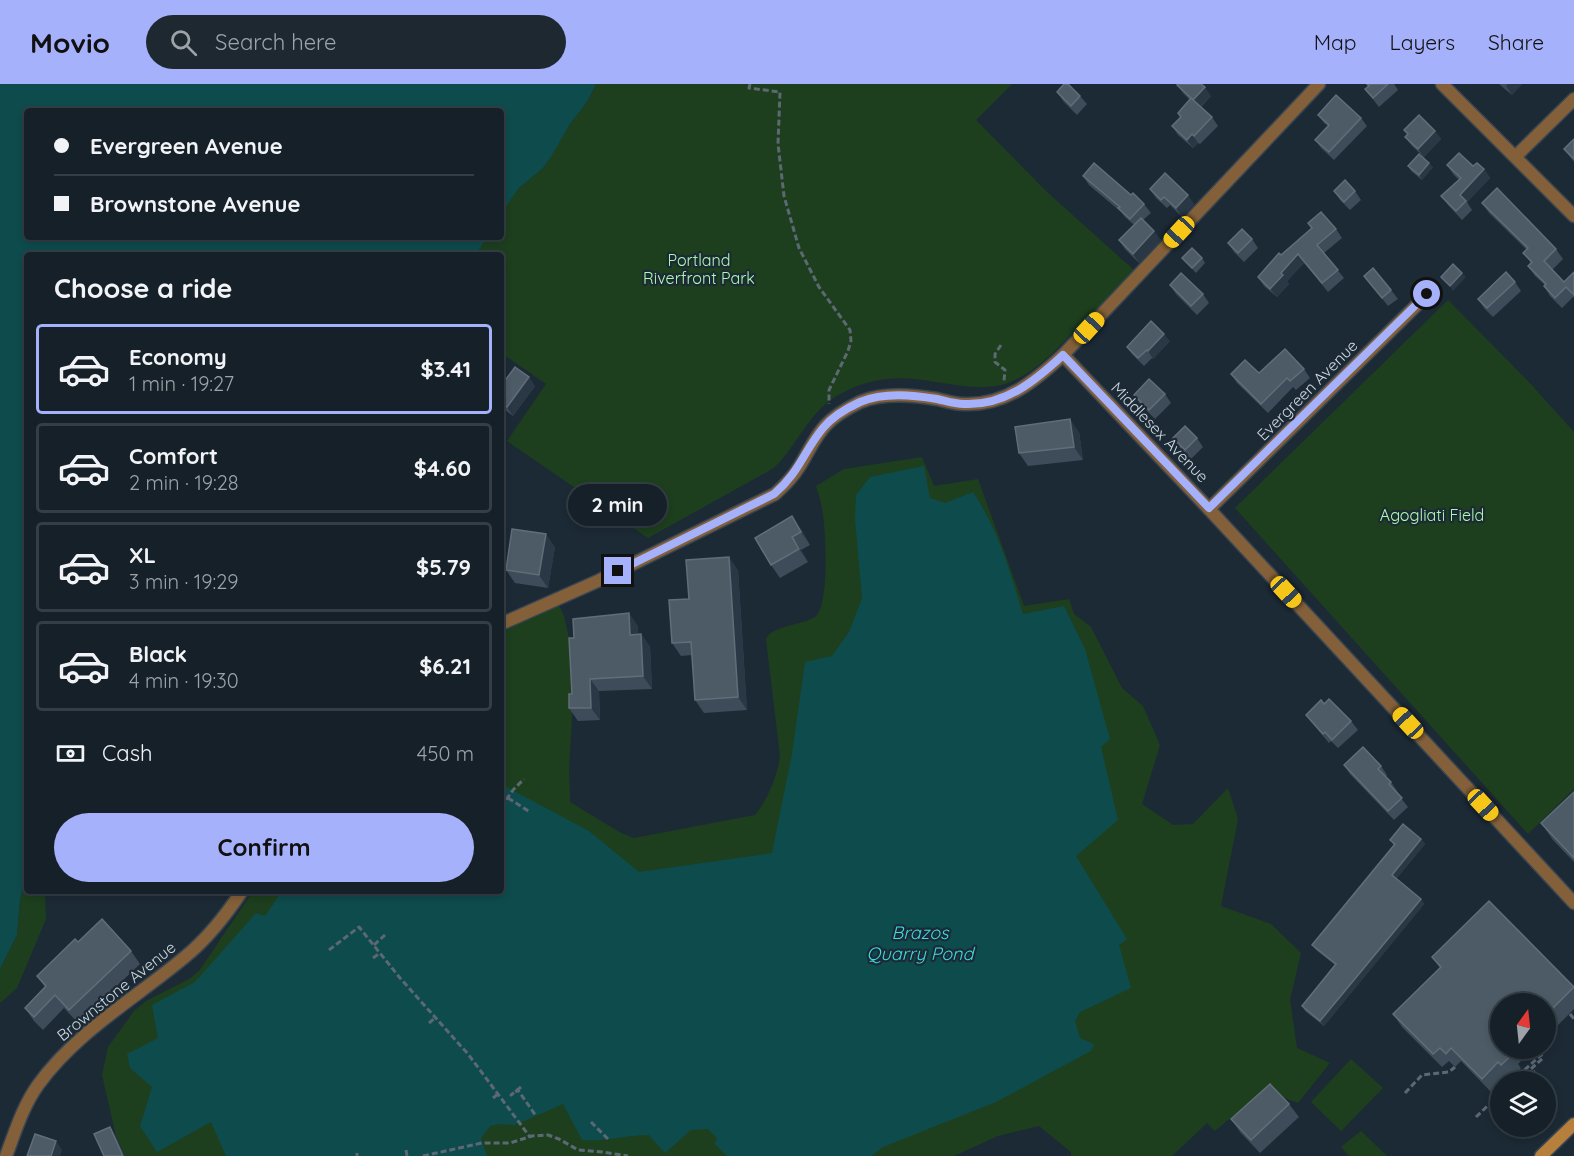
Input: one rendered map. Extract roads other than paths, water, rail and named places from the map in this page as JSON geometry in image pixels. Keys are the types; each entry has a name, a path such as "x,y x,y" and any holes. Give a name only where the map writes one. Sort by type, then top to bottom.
{"main road":[{"path":"1541,1156 1574,1124"}],"street":[{"path":"504,623 600,580 774,494 792,478 825,426 855,405 873,398 894,396 925,397 965,404 987,402 1034,382 1063,355 1319,84"},
{"path":"1442,84 1574,216"},
{"path":"1515,156 1574,99"},
{"name":"Evergreen Avenue","path":"1209,508 1427,294"},
{"name":"Middlesex Avenue","path":"1063,355 1209,508 1574,903"},
{"name":"Brownstone Avenue","path":"6,1156 21,1116 38,1086 62,1058 81,1039 187,955 226,914 240,894"}],"water":[{"path":"0,84 596,84 587,102 570,124 543,168 519,188 504,209 504,108 24,108 24,240 485,240 478,252 24,252 24,882 17,935 0,969"},
{"name":"Brazos Quarry Pond","path":"924,466 930,498 945,503 973,492 997,536 1023,614 1064,606 1085,649 1110,739 1101,747 1118,820 1076,856 1127,939 1119,945 1131,988 1080,1012 1075,1021 1080,1038 1094,1044 1091,1051 996,1102 883,1147 872,1156 727,1156 715,1144 717,1138 708,1129 691,1130 665,1153 649,1135 582,1140 563,1104 515,1125 490,1126 481,1138 487,1156 226,1156 211,1122 157,1152 140,1126 152,1087 130,1068 127,1054 158,1038 152,1005 195,982 256,913 265,916 280,894 504,894 504,786 589,831 639,872 772,853 792,754 805,662 832,656 849,632 862,598 855,519 856,495 870,477"}],"park label":[{"name":"Portland Riverfront Park","path":"699,269"},
{"name":"Agogliati Field","path":"1432,515"}]}
